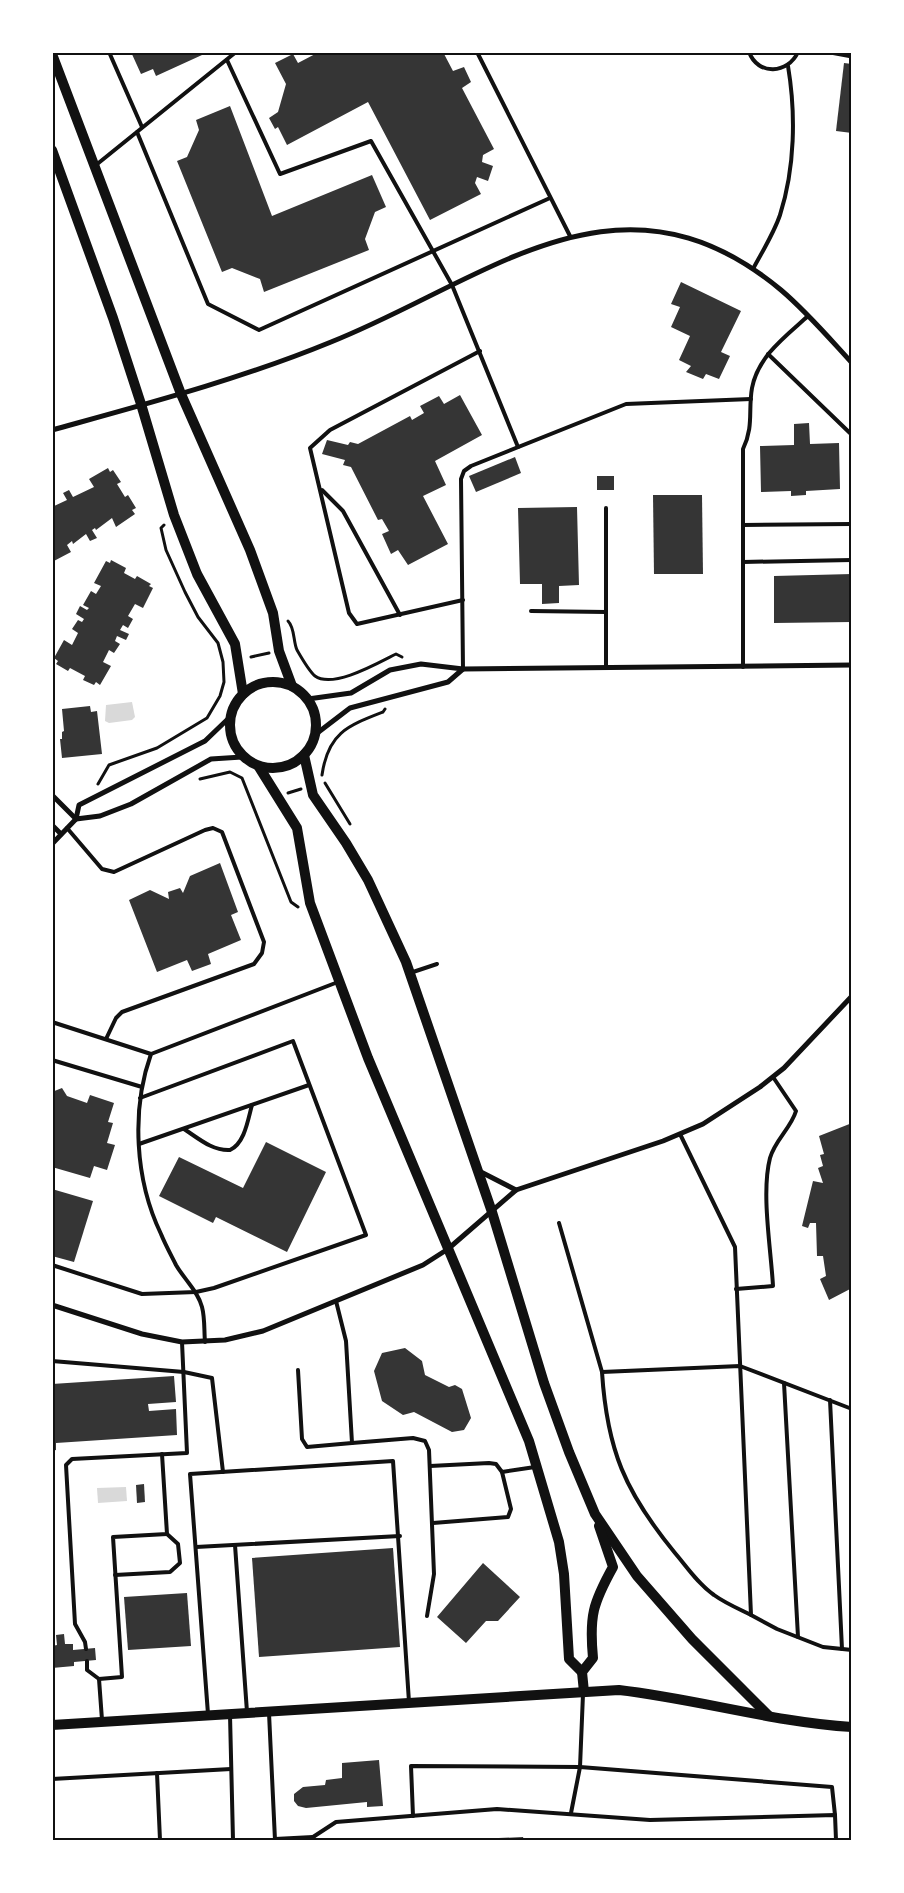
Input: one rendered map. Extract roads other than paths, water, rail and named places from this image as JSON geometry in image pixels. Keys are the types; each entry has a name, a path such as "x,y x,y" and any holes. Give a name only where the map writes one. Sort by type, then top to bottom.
{"main road":[{"path":"52,54 181,394 250,550 270,607 279,651 292,686"},
{"path":"52,150 95,263 142,404 174,515 197,574 236,644 243,694"},
{"path":"275,681 292,686 308,699 316,720 316,734 309,750 296,761 278,768 260,767 242,757 232,739 230,717 238,697 255,686 275,681"},
{"path":"304,755 313,795 346,842 368,880 410,973 492,1212 544,1383 569,1452 595,1514 613,1567 598,1594 592,1610 593,1658 582,1672"},
{"path":"260,767 297,828 310,903 382,1093 508,1386 537,1467 559,1542 564,1574 569,1659 582,1672 584,1692"},
{"path":"595,1514 637,1576 692,1639 769,1716"},
{"path":"52,1725 619,1690 642,1692 769,1716 852,1727"}],"street":[{"path":"52,430 181,394 268,366 332,342 541,245 570,236 604,230 666,233 705,245 753,269 780,289 852,363"},
{"path":"308,699 351,693 390,670 421,664 463,670 852,665"},
{"path":"316,734 350,708 448,682 463,670"},
{"path":"52,844 76,819 79,805 205,741 230,717"},
{"path":"76,819 100,816 131,804 211,759 242,757"},
{"path":"52,796 76,819"},
{"path":"52,825 61,834"},
{"path":"52,1305 142,1334 182,1342 206,1342 245,1336 336,1301 423,1265 448,1249 516,1190 680,1134 703,1124 773,1077 805,1048 852,996"},
{"path":"477,1170 516,1190"}],"lane":[{"path":"109,52 142,127"},
{"path":"94,166 236,52"},
{"path":"477,52 570,236"},
{"path":"749,52 756,64 766,69 778,70 788,66 798,52"},
{"path":"227,60 280,174 371,141 452,285 518,447"},
{"path":"753,269 780,216 788,180 793,130 788,66"},
{"path":"136,132 208,304 260,330 550,198"},
{"path":"744,667 743,449 750,434 751,399 754,381 768,354 808,316"},
{"path":"463,600 357,624 349,613 310,448 330,430 480,351"},
{"path":"768,354 852,435"},
{"path":"463,670 461,479 464,471 470,466 626,404 751,399"},
{"path":"321,489 343,511 400,615"},
{"path":"606,508 606,668"},
{"path":"743,525 852,524"},
{"path":"743,562 852,560"},
{"path":"531,612 606,612"},
{"path":"67,828 102,869 114,872 205,830 214,828 222,832 264,942 262,953 254,964 122,1012 116,1018 106,1039"},
{"path":"410,973 437,964"},
{"path":"52,1022 151,1054 340,981"},
{"path":"52,1265 142,1294 196,1292 214,1288 366,1235 293,1041 140,1098"},
{"path":"151,1054 140,1098 139,1144 142,1174 154,1217 177,1266 196,1292 202,1307 206,1342"},
{"path":"52,1060 142,1087"},
{"path":"736,1289 773,1286 767,1197 770,1158 777,1142 794,1120 796,1111 773,1077"},
{"path":"139,1144 309,1085"},
{"path":"184,1129 209,1146 230,1150 238,1143 252,1105"},
{"path":"680,1134 735,1247 751,1615"},
{"path":"559,1223 602,1372 604,1407 612,1445 632,1494 653,1526 694,1576 714,1595 798,1638 823,1647 852,1650"},
{"path":"336,1301 346,1341 352,1443"},
{"path":"86,1649 85,1642 75,1624 66,1465 72,1460 187,1453 182,1342"},
{"path":"52,1361 184,1372 212,1378 224,1472"},
{"path":"602,1372 740,1366 852,1408"},
{"path":"298,1370 302,1440 307,1447 413,1438 425,1442 429,1450 434,1574 427,1616"},
{"path":"784,1383 798,1638"},
{"path":"830,1400 842,1649"},
{"path":"115,1575 170,1572 180,1563 178,1544 167,1534 162,1454"},
{"path":"208,1715 190,1474 393,1461 400,1536 410,1702"},
{"path":"430,1466 496,1464 502,1472 511,1509 508,1517 433,1523"},
{"path":"502,1472 537,1467"},
{"path":"87,1661 87,1670 99,1679 122,1677 113,1537 167,1534"},
{"path":"196,1547 400,1536"},
{"path":"234,1545 247,1712"},
{"path":"99,1679 102,1722"},
{"path":"571,1813 580,1767 584,1692"},
{"path":"268,1711 275,1840 314,1839 336,1822 497,1809 650,1820 835,1816"},
{"path":"230,1713 233,1840"},
{"path":"413,1816 411,1766 580,1767 832,1787 836,1840"},
{"path":"52,1779 231,1769"},
{"path":"156,1772 160,1840"}]}
